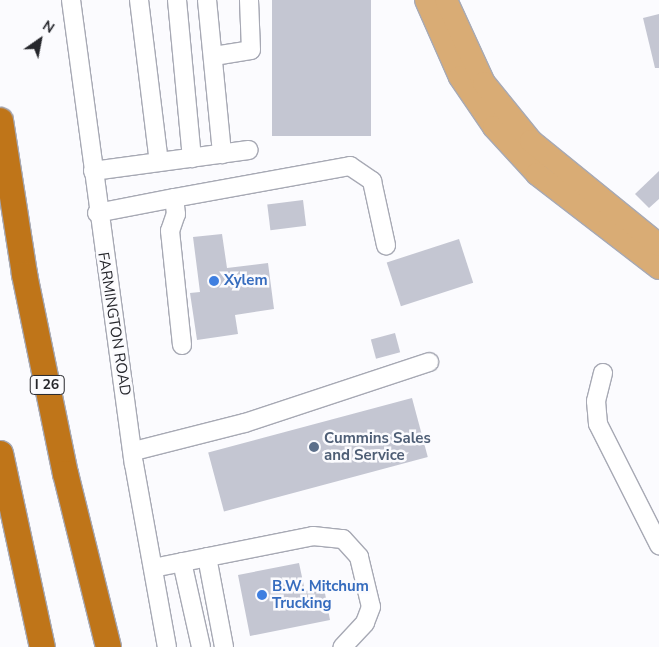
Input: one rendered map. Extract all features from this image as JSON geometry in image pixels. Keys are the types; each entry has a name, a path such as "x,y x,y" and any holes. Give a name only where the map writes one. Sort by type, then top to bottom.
{"highway":[{"name":"I 26","path":"0,120 24,274 59,445 108,647"},
{"path":"0,454 42,647"}],"main road":[{"path":"426,0 460,77 494,127 537,174 657,258"},
{"path":"446,0 484,84 531,141 657,258"}],"street":[{"name":"FARMINGTON ROAD","path":"71,0 97,213 167,647"},
{"path":"139,0 159,162"},
{"path":"177,0 192,158"},
{"path":"207,0 214,56 222,154"},
{"path":"214,56 251,50 249,0"},
{"path":"93,171 250,150"},
{"path":"97,213 350,166 372,181 386,245"},
{"path":"174,198 176,214 170,231 182,345"},
{"path":"134,451 245,423 429,362"},
{"path":"603,373 596,401 598,424 659,545"},
{"path":"153,568 313,536 343,540 358,557 371,607 366,623 342,647"},
{"path":"207,557 224,647"},
{"path":"182,562 201,647"}],"building":[{"path":"272,0 371,0 371,136 272,136"},
{"path":"659,14 659,68 655,68 643,18"},
{"path":"659,171 659,199 649,208 635,194"},
{"path":"303,200 306,226 270,230 267,204"},
{"path":"222,234 227,268 268,263 274,309 235,315 238,334 197,340 190,293 200,292 193,237"},
{"path":"459,239 473,283 401,306 387,262"},
{"path":"395,333 400,352 376,359 371,339"},
{"path":"412,398 428,457 224,512 208,453"},
{"path":"299,563 305,591 324,588 330,620 250,636 238,575"}],"place":[{"name":"Xylem","path":"214,281"},
{"name":"Cummins Sales and Service","path":"314,447"},
{"name":"B.W. Mitchum Trucking","path":"262,595"}]}
